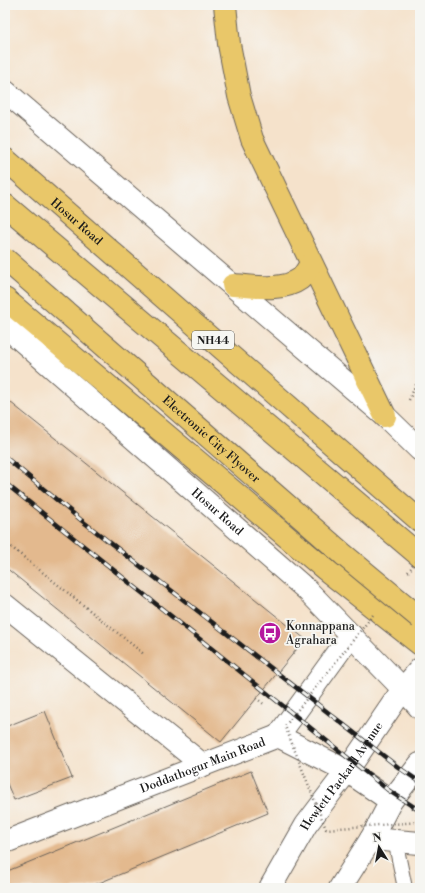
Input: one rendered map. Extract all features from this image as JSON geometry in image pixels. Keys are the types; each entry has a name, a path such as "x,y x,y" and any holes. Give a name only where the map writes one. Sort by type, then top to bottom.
{"highway":[{"path":"225,5 229,44 239,96 252,139 385,416"},
{"name":"Hosur Road","path":"5,159 420,521"},
{"path":"5,205 420,556"},
{"name":"Electronic City Flyover","path":"5,259 344,555 420,618"},
{"path":"232,285 274,286 287,284 301,278 311,264"},
{"path":"5,300 325,569 420,644"}],"street":[{"path":"5,92 385,416 420,450"},
{"name":"Hosur Road","path":"5,326 307,590 420,708"},
{"path":"5,605 203,765"},
{"path":"278,736 351,635"},
{"name":"Hewlett Packard Avenue","path":"270,888 306,825 347,771 403,689 420,669"},
{"name":"Doddathogur Main Road","path":"5,842 278,736 347,771 391,801"},
{"path":"340,888 371,838 391,801 420,764"},
{"path":"371,838 420,843"}],"lane":[{"path":"395,840 405,888"}],"path":[{"path":"5,542 145,655"},
{"path":"405,575 420,556"},
{"path":"376,612 285,726 326,828 420,822"}],"building":[{"path":"5,398 305,639 221,742 5,567"},
{"path":"45,711 72,778 14,800 5,779 5,727"},
{"path":"251,771 268,813 87,888 5,888 5,872"}],"railway":[{"path":"5,457 81,520 398,767 420,782"},
{"path":"5,483 388,790 420,811"}],"place":[{"name":"Konnappana Agrahara","path":"270,633"}]}
